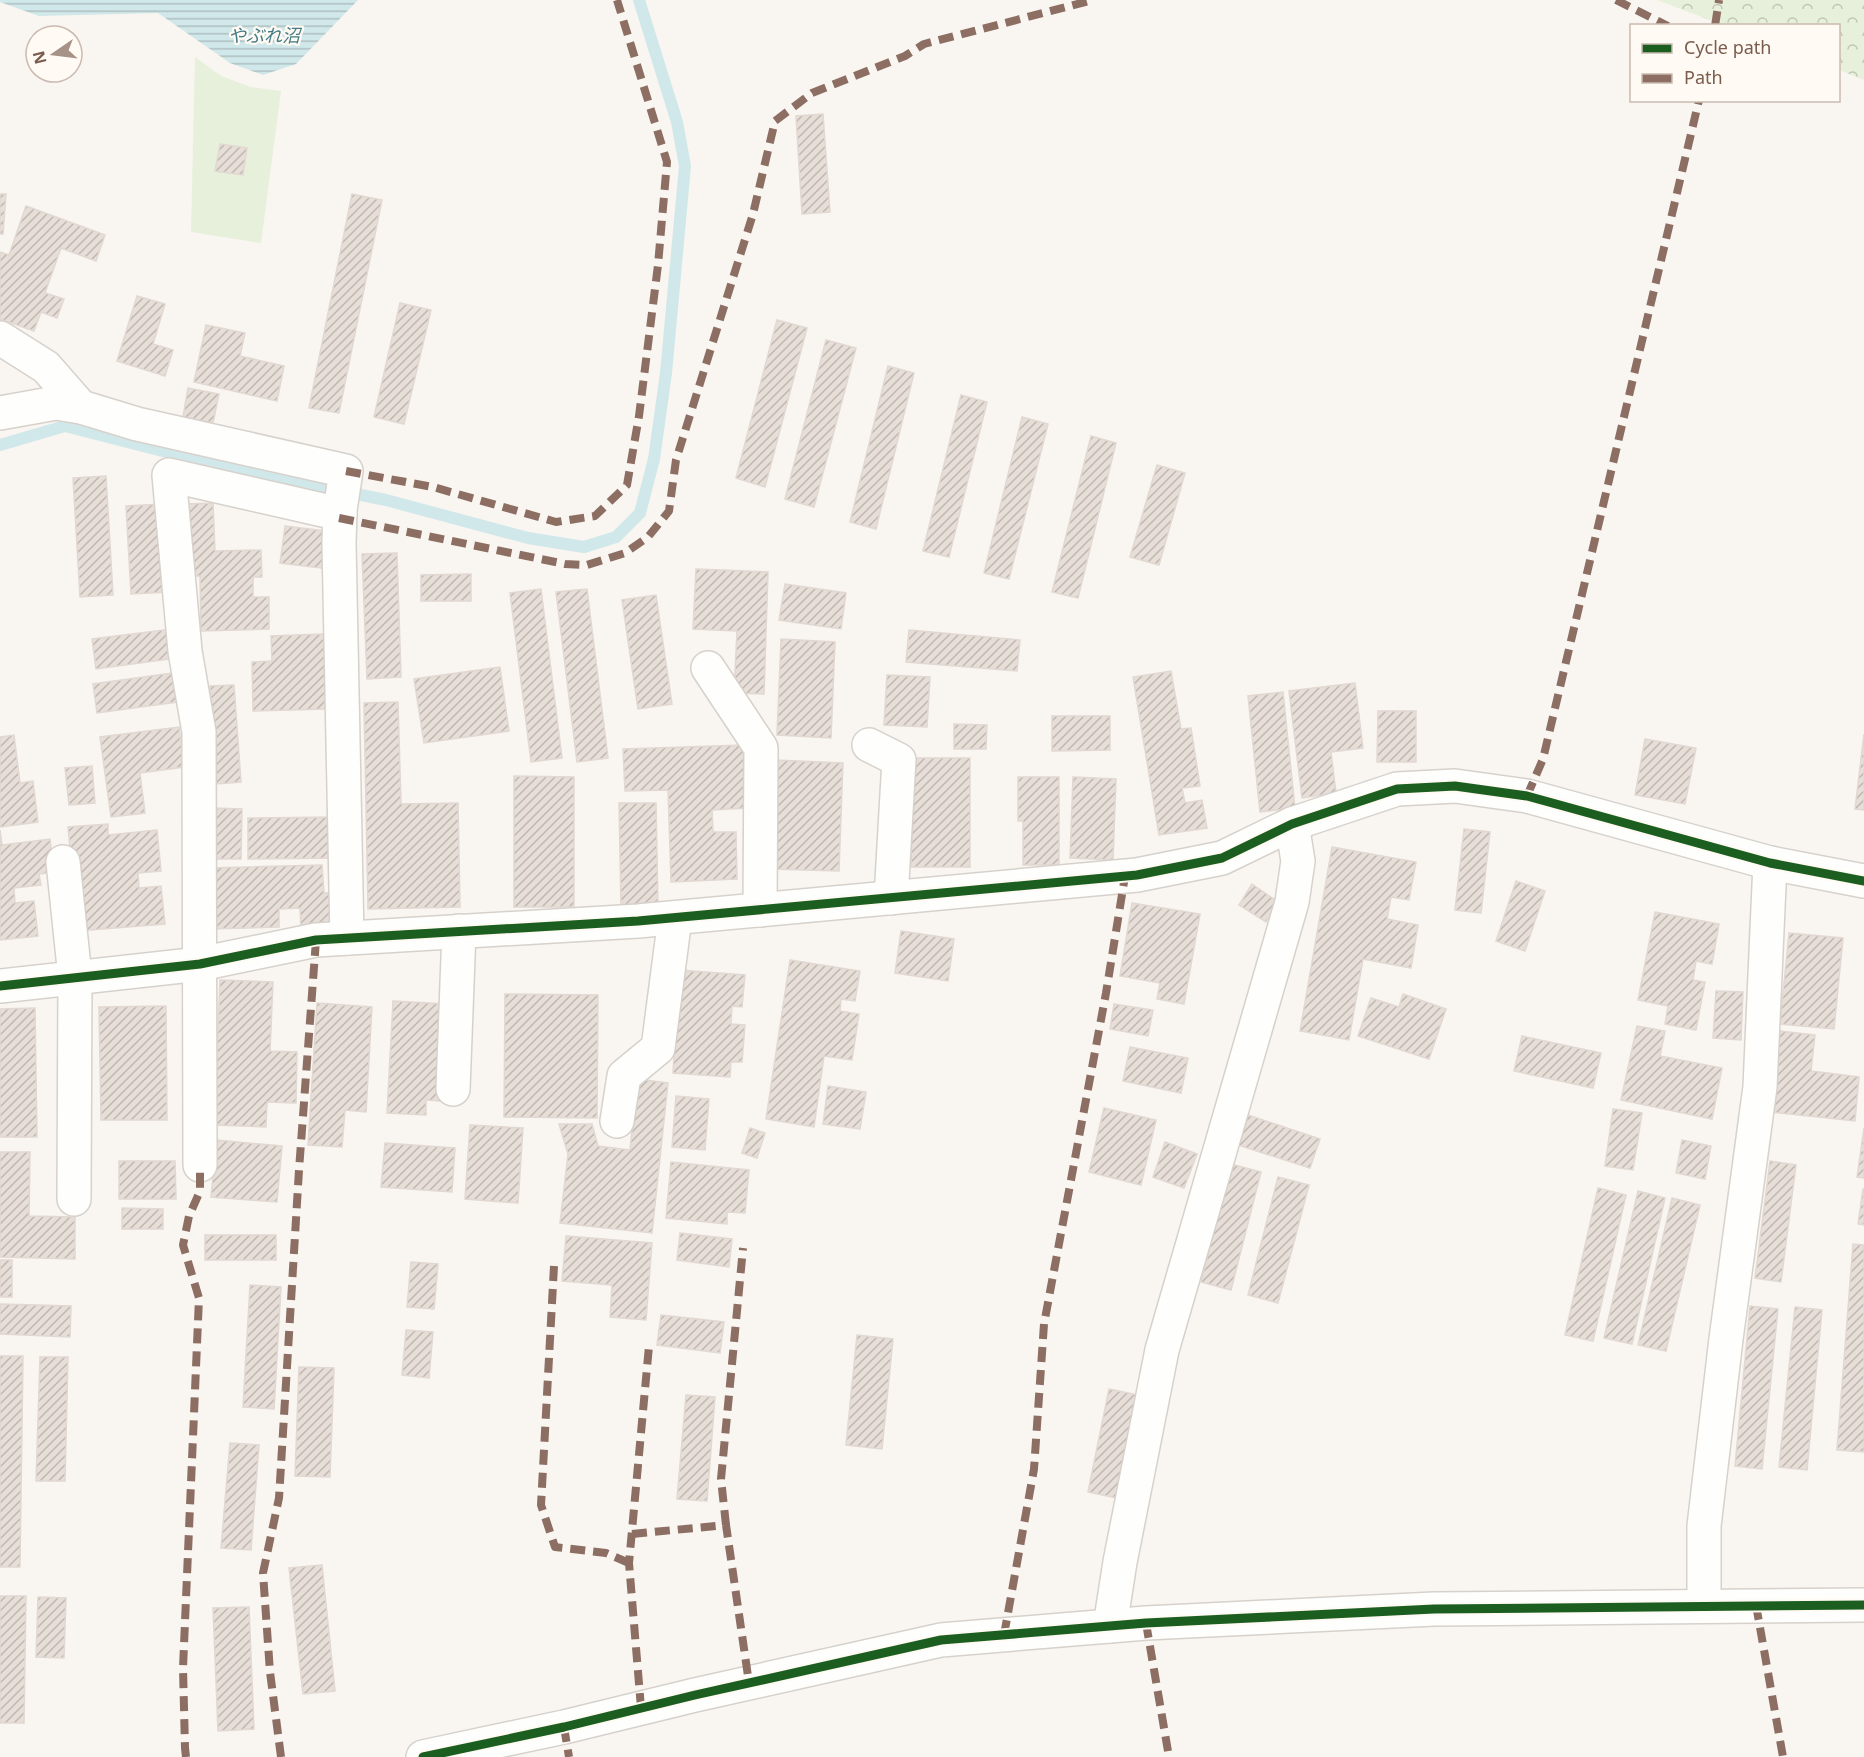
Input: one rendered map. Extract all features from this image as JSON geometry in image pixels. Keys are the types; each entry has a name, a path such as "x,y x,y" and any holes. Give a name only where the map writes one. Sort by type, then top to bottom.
{"street":[{"path":"0,338 46,367 81,407"},
{"path":"0,413 56,403 81,407 137,424 346,471 341,503 347,938"},
{"path":"200,1165 199,732 185,651 169,475 341,503"},
{"path":"708,668 761,748 760,910"},
{"path":"869,745 899,760 891,898"},
{"path":"0,986 200,964 316,940 675,918 1137,875 1222,858 1292,824 1397,789 1455,786 1527,796 1770,863 1864,881"},
{"path":"1110,1626 1122,1551 1162,1350 1292,902 1298,861 1292,824"},
{"path":"63,862 75,977 74,1199"},
{"path":"1704,1606 1704,1526 1760,1087 1770,863"},
{"path":"617,1121 624,1076 658,1048 675,918"},
{"path":"453,1089 459,931"},
{"path":"423,1757 564,1727 694,1695 941,1640 1146,1623 1434,1609 1864,1605"}],"green space":[{"path":"1657,0 1864,0 1864,80 1840,70 1840,24 1720,24"},
{"path":"195,57 221,76 251,87 281,91 261,243 191,232"}],"water":[{"name":"やぶれ沼","path":"0,0 358,0 296,64 263,75 230,63 158,13 39,16 0,2"}],"building":[{"path":"823,114 830,212 802,214 796,116"},
{"path":"220,144 247,148 243,175 215,171"},
{"path":"0,194 6,194 3,234 0,234"},
{"path":"352,194 382,200 339,413 309,408"},
{"path":"26,206 105,235 96,261 61,248 45,293 64,299 57,318 41,312 34,331 0,319 0,252 9,255"},
{"path":"137,296 165,304 153,344 173,350 165,376 117,361"},
{"path":"400,303 431,310 404,424 374,417"},
{"path":"777,320 807,328 765,487 736,478"},
{"path":"206,325 245,333 240,356 284,366 277,401 194,382"},
{"path":"826,340 856,348 814,507 785,499"},
{"path":"888,366 914,373 876,529 850,522"},
{"path":"188,388 219,394 213,423 183,417"},
{"path":"961,395 987,402 949,557 923,551"},
{"path":"1022,417 1048,424 1009,579 984,573"},
{"path":"1091,436 1116,443 1078,598 1052,592"},
{"path":"1157,465 1185,473 1159,565 1130,557"},
{"path":"106,476 113,595 80,597 73,478"},
{"path":"213,503 215,551 261,550 262,577 253,577 253,597 269,597 269,629 201,631 200,576 188,576 186,504"},
{"path":"163,504 168,592 131,594 126,506"},
{"path":"285,526 333,532 329,569 280,563"},
{"path":"397,553 401,677 367,679 362,554"},
{"path":"696,569 768,572 764,694 734,693 737,631 693,629"},
{"path":"471,574 471,601 421,601 421,575"},
{"path":"785,584 846,593 841,629 779,620"},
{"path":"541,589 562,758 531,762 510,593"},
{"path":"587,589 608,758 577,762 556,592"},
{"path":"656,595 672,704 638,709 622,600"},
{"path":"172,629 176,658 96,669 92,639"},
{"path":"909,630 1020,640 1017,671 906,662"},
{"path":"324,634 326,709 253,711 252,662 272,661 271,636"},
{"path":"781,639 835,642 831,738 777,735"},
{"path":"500,667 509,731 424,743 414,679"},
{"path":"1171,671 1181,729 1191,728 1200,786 1182,788 1185,803 1202,800 1207,828 1159,835 1133,677"},
{"path":"172,673 177,702 97,713 93,684"},
{"path":"887,675 930,677 927,727 884,725"},
{"path":"1355,683 1363,748 1331,752 1336,793 1302,798 1289,691"},
{"path":"234,685 241,782 216,784 210,686"},
{"path":"1283,692 1295,808 1260,812 1248,696"},
{"path":"398,702 401,804 458,803 460,907 368,909 364,703"},
{"path":"1378,711 1416,711 1416,762 1377,762"},
{"path":"1052,716 1110,716 1110,750 1052,751"},
{"path":"954,724 987,725 986,749 954,749"},
{"path":"179,727 184,767 140,773 145,813 111,817 100,737"},
{"path":"1864,734 1864,810 1855,809"},
{"path":"14,735 20,783 33,781 38,822 0,827 0,737"},
{"path":"1645,739 1696,748 1685,804 1635,795"},
{"path":"745,745 747,808 712,810 713,832 736,832 737,879 671,882 668,790 625,791 623,749"},
{"path":"913,758 970,758 970,867 911,867"},
{"path":"775,760 843,763 839,871 772,869"},
{"path":"92,766 95,803 69,805 65,768"},
{"path":"514,776 574,777 574,907 514,907"},
{"path":"1018,777 1059,777 1059,865 1023,865 1023,821 1018,821"},
{"path":"1073,777 1116,779 1113,860 1070,858"},
{"path":"619,803 656,803 658,907 621,907"},
{"path":"212,808 242,809 241,859 211,859"},
{"path":"336,817 338,858 248,859 248,818"},
{"path":"108,824 108,835 157,830 161,871 138,873 139,888 161,886 165,924 78,931 68,827"},
{"path":"1464,829 1490,832 1481,913 1455,910"},
{"path":"0,830 2,845 50,839 54,872 39,874 41,885 14,888 15,903 34,901 38,936 0,940"},
{"path":"1332,847 1416,862 1409,900 1391,897 1387,919 1418,925 1411,968 1363,959 1349,1040 1300,1031"},
{"path":"322,865 324,893 338,893 340,930 301,931 300,908 279,909 279,927 210,929 208,868"},
{"path":"1516,881 1545,891 1525,951 1496,941"},
{"path":"1252,884 1278,902 1266,922 1239,905"},
{"path":"1132,903 1200,914 1184,1004 1157,999 1160,983 1120,976"},
{"path":"1655,912 1719,924 1712,964 1696,961 1693,980 1705,982 1696,1030 1665,1024 1668,1006 1638,1000"},
{"path":"901,931 954,939 948,981 895,973"},
{"path":"1789,933 1843,938 1834,1029 1780,1024"},
{"path":"790,960 860,971 855,1001 841,999 840,1011 859,1014 852,1060 824,1056 814,1127 766,1119"},
{"path":"679,970 745,975 742,1007 732,1006 731,1024 745,1025 742,1062 731,1062 730,1077 673,1073"},
{"path":"220,980 273,982 270,1051 297,1052 296,1103 267,1102 266,1127 214,1125"},
{"path":"1716,991 1743,992 1741,1040 1713,1038"},
{"path":"505,994 598,995 597,1118 504,1117"},
{"path":"1403,994 1446,1009 1429,1059 1358,1036 1371,998 1399,1007"},
{"path":"393,1001 446,1004 441,1101 426,1100 426,1115 387,1113"},
{"path":"317,1003 372,1007 366,1112 345,1110 342,1147 308,1145"},
{"path":"1114,1004 1153,1010 1148,1036 1110,1029"},
{"path":"166,1006 167,1120 101,1120 99,1007"},
{"path":"35,1008 37,1137 0,1137 0,1009"},
{"path":"1637,1026 1665,1031 1660,1056 1722,1068 1712,1119 1621,1100"},
{"path":"1779,1031 1815,1035 1811,1071 1859,1077 1855,1121 1770,1112"},
{"path":"1522,1036 1601,1053 1593,1088 1514,1071"},
{"path":"1130,1047 1188,1058 1181,1093 1123,1081"},
{"path":"637,1079 668,1083 652,1233 560,1223 568,1154 559,1124 592,1124 598,1146 630,1150"},
{"path":"828,1086 866,1092 860,1129 823,1124"},
{"path":"676,1096 709,1099 705,1150 672,1147"},
{"path":"1104,1108 1156,1120 1141,1185 1089,1172"},
{"path":"1613,1109 1642,1113 1633,1170 1605,1166"},
{"path":"1248,1115 1320,1139 1310,1168 1238,1145"},
{"path":"470,1125 523,1128 518,1203 465,1199"},
{"path":"750,1128 765,1133 757,1158 742,1153"},
{"path":"1864,1128 1864,1178 1857,1177"},
{"path":"216,1140 282,1146 277,1202 211,1197"},
{"path":"1682,1140 1711,1146 1705,1179 1676,1173"},
{"path":"1165,1142 1197,1154 1184,1188 1153,1177"},
{"path":"385,1143 455,1148 452,1192 381,1187"},
{"path":"0,1152 30,1152 29,1216 75,1217 75,1259 0,1257"},
{"path":"119,1161 175,1161 176,1199 119,1199"},
{"path":"1770,1161 1796,1165 1781,1282 1755,1278"},
{"path":"671,1162 749,1170 745,1213 727,1212 727,1224 666,1218"},
{"path":"1231,1164 1261,1172 1231,1290 1201,1282"},
{"path":"1278,1177 1309,1185 1278,1303 1248,1295"},
{"path":"1598,1188 1626,1195 1593,1341 1565,1335"},
{"path":"1864,1189 1864,1225 1858,1224"},
{"path":"1638,1191 1665,1198 1632,1344 1604,1338"},
{"path":"1672,1198 1700,1205 1666,1351 1638,1345"},
{"path":"122,1208 163,1209 163,1229 122,1229"},
{"path":"680,1233 732,1239 729,1267 677,1260"},
{"path":"205,1235 276,1235 276,1260 205,1260"},
{"path":"566,1236 652,1243 646,1320 610,1317 612,1285 562,1281"},
{"path":"1853,1244 1864,1245 1864,1452 1837,1450"},
{"path":"0,1260 12,1260 12,1297 0,1297"},
{"path":"411,1262 438,1264 434,1309 407,1307"},
{"path":"250,1285 281,1287 274,1409 243,1407"},
{"path":"0,1304 71,1306 70,1337 0,1334"},
{"path":"1750,1306 1778,1309 1762,1469 1735,1466"},
{"path":"1795,1307 1822,1310 1807,1470 1779,1467"},
{"path":"661,1315 724,1322 720,1353 657,1345"},
{"path":"406,1330 433,1332 429,1378 402,1375"},
{"path":"857,1335 893,1339 882,1449 846,1445"},
{"path":"0,1356 23,1356 20,1567 0,1567"},
{"path":"40,1357 68,1357 65,1481 36,1481"},
{"path":"299,1367 334,1368 330,1477 295,1476"},
{"path":"1109,1389 1138,1395 1117,1498 1088,1492"},
{"path":"686,1395 715,1397 707,1501 677,1499"},
{"path":"230,1443 259,1445 251,1550 221,1548"},
{"path":"322,1565 335,1691 303,1694 289,1568"},
{"path":"0,1596 26,1596 24,1723 0,1723"},
{"path":"38,1597 66,1598 64,1658 36,1657"},
{"path":"249,1607 254,1729 218,1731 213,1608"}],"waterway":[{"path":"0,445 65,426 233,469 386,500 528,538 584,547 616,537 640,513 654,459 666,373 685,166 677,122 639,0"}],"marked path":[{"path":"346,471 433,487 556,522 595,516 627,485 639,416 658,265 667,162 617,0"},
{"path":"339,518 565,564 587,565 625,553 648,537 669,511 676,460 753,214 775,121 812,93 905,56 924,44 1093,0"},
{"path":"1616,0 1664,24"},
{"path":"1715,24 1719,0"},
{"path":"1527,796 1543,759 1699,102"},
{"path":"1004,1635 1034,1469 1044,1324 1106,993 1125,876"},
{"path":"281,1757 270,1672 263,1573 279,1498 316,940"},
{"path":"186,1757 183,1668 199,1298 183,1245 189,1216 200,1191 200,1165"},
{"path":"726,1525 721,1479 743,1248"},
{"path":"554,1266 541,1505 555,1547 606,1553 629,1563"},
{"path":"641,1708 629,1563 649,1346"},
{"path":"632,1534 726,1525 749,1683"},
{"path":"1756,1605 1783,1757"},
{"path":"1146,1623 1169,1757"},
{"path":"564,1727 569,1757"}],"cycle path":[{"path":"0,986 200,964 316,940 638,921 1137,875 1222,858 1292,824 1397,789 1455,786 1527,796 1770,863 1864,881"},
{"path":"423,1757 564,1727 941,1640 1146,1623 1434,1609 1864,1605"}]}
